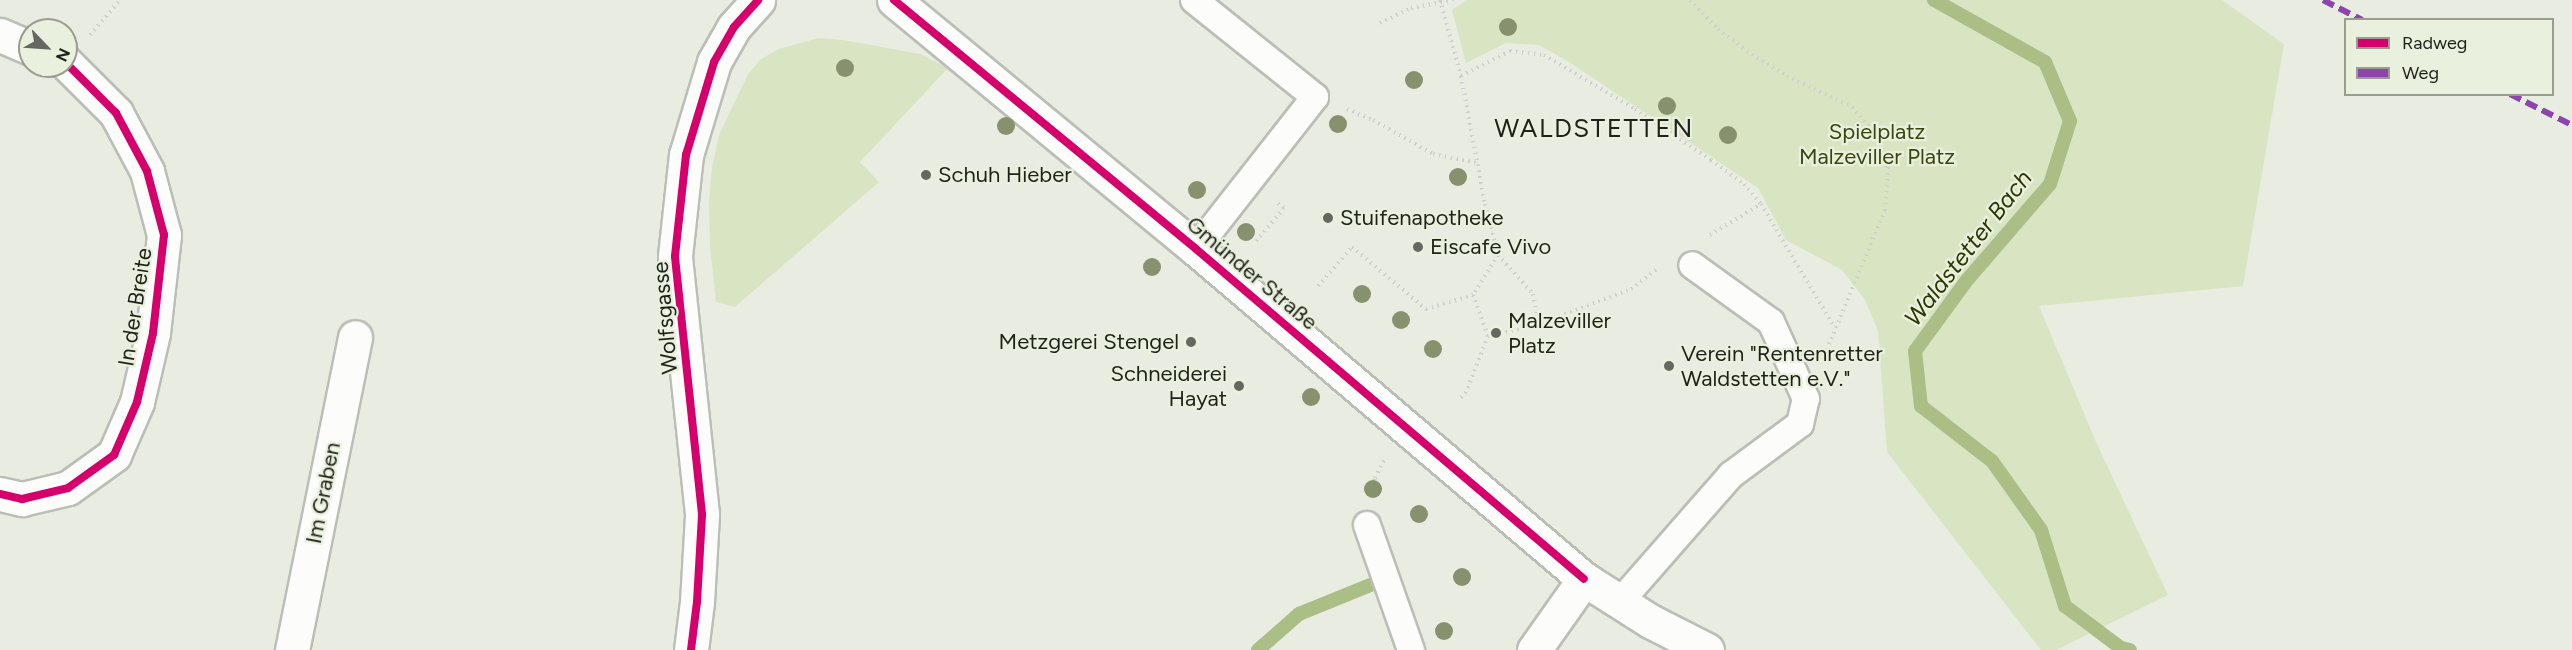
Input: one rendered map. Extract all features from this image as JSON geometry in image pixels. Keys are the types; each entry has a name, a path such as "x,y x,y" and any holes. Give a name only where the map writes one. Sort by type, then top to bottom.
{"street":[{"name":"Wolfsgasse","path":"691,650 702,514 675,256 684,166 714,62 734,27 758,0"},
{"name":"Gmünder Straße","path":"894,0 1196,249 1584,579 1619,603 1707,650"},
{"path":"0,35 18,43"},
{"name":"In der Breite","path":"0,494 21,499 68,488 114,455 137,402 153,333 164,235 147,171 116,113 78,75"},
{"name":"Im Graben","path":"292,650 355,337"},
{"path":"1534,650 1584,579"}],"lane":[{"path":"1194,0 1315,97 1196,249"},
{"path":"1619,603 1731,475 1800,423 1806,399 1771,322 1692,265"},
{"path":"1367,525 1411,650"}],"path":[{"path":"1380,23 1411,8 1453,0"},
{"path":"1690,0 1718,29 1747,51 1786,76 1852,107 1878,137 1888,167 1885,210 1806,399"},
{"path":"1440,2 1461,76 1498,255 1533,294 1539,324"},
{"path":"1461,76 1510,51 1544,55 1635,109 1711,160 1744,184 1761,204 1836,329"},
{"path":"1315,97 1373,120 1433,154 1478,163"},
{"path":"1318,286 1352,247 1426,309 1473,295 1498,255"},
{"path":"1488,336 1539,324 1631,289"},
{"path":"1459,400 1466,392 1488,336 1473,295"},
{"path":"1367,525 1375,478 1400,423"}],"green space":[{"name":"Spielplatz Malzeviller Platz","path":"1467,0 2222,0 2284,44 2243,286 2039,306 2096,442 2168,595 2056,650 2041,650 1887,452 1878,331 1865,300 1842,270 1786,240 1758,188 1569,62 1539,45 1506,43 1466,63 1452,10"},
{"path":"818,38 843,40 920,54 948,68 860,162 879,182 735,307 716,302 710,246 709,202 712,168 719,135 748,74 761,59 779,49"}],"waterway":[{"name":"Waldstetter Bach","path":"1934,0 2045,62 2070,121 2050,184 1967,280 1915,351 1921,406 1992,461 2041,530 2065,606 2121,648 2130,650"},
{"path":"1258,650 1299,614 1370,585"}],"marked path":[{"path":"2323,0 2358,18"},
{"path":"2514,96 2572,125"}],"cycle path":[{"path":"691,650 697,602 702,514 675,256 686,155 714,62 734,27 758,0"},
{"path":"894,0 1196,249 1584,579"},
{"path":"0,494 22,499 68,488 114,455 137,402 153,333 164,235 147,171 116,113 78,75"}],"place":[{"name":"Schuh Hieber","path":"926,175"},
{"name":"Stuifenapotheke","path":"1328,218"},
{"name":"Eiscafe Vivo","path":"1418,247"},
{"name":"Malzeviller Platz","path":"1496,333"},
{"name":"Metzgerei Stengel","path":"1191,342"},
{"name":"Verein \"Rentenretter Waldstetten e.V.\"","path":"1669,366"},
{"name":"Schneiderei Hayat","path":"1239,386"}],"district":[{"name":"WALDSTETTEN","path":"1594,129"}]}
